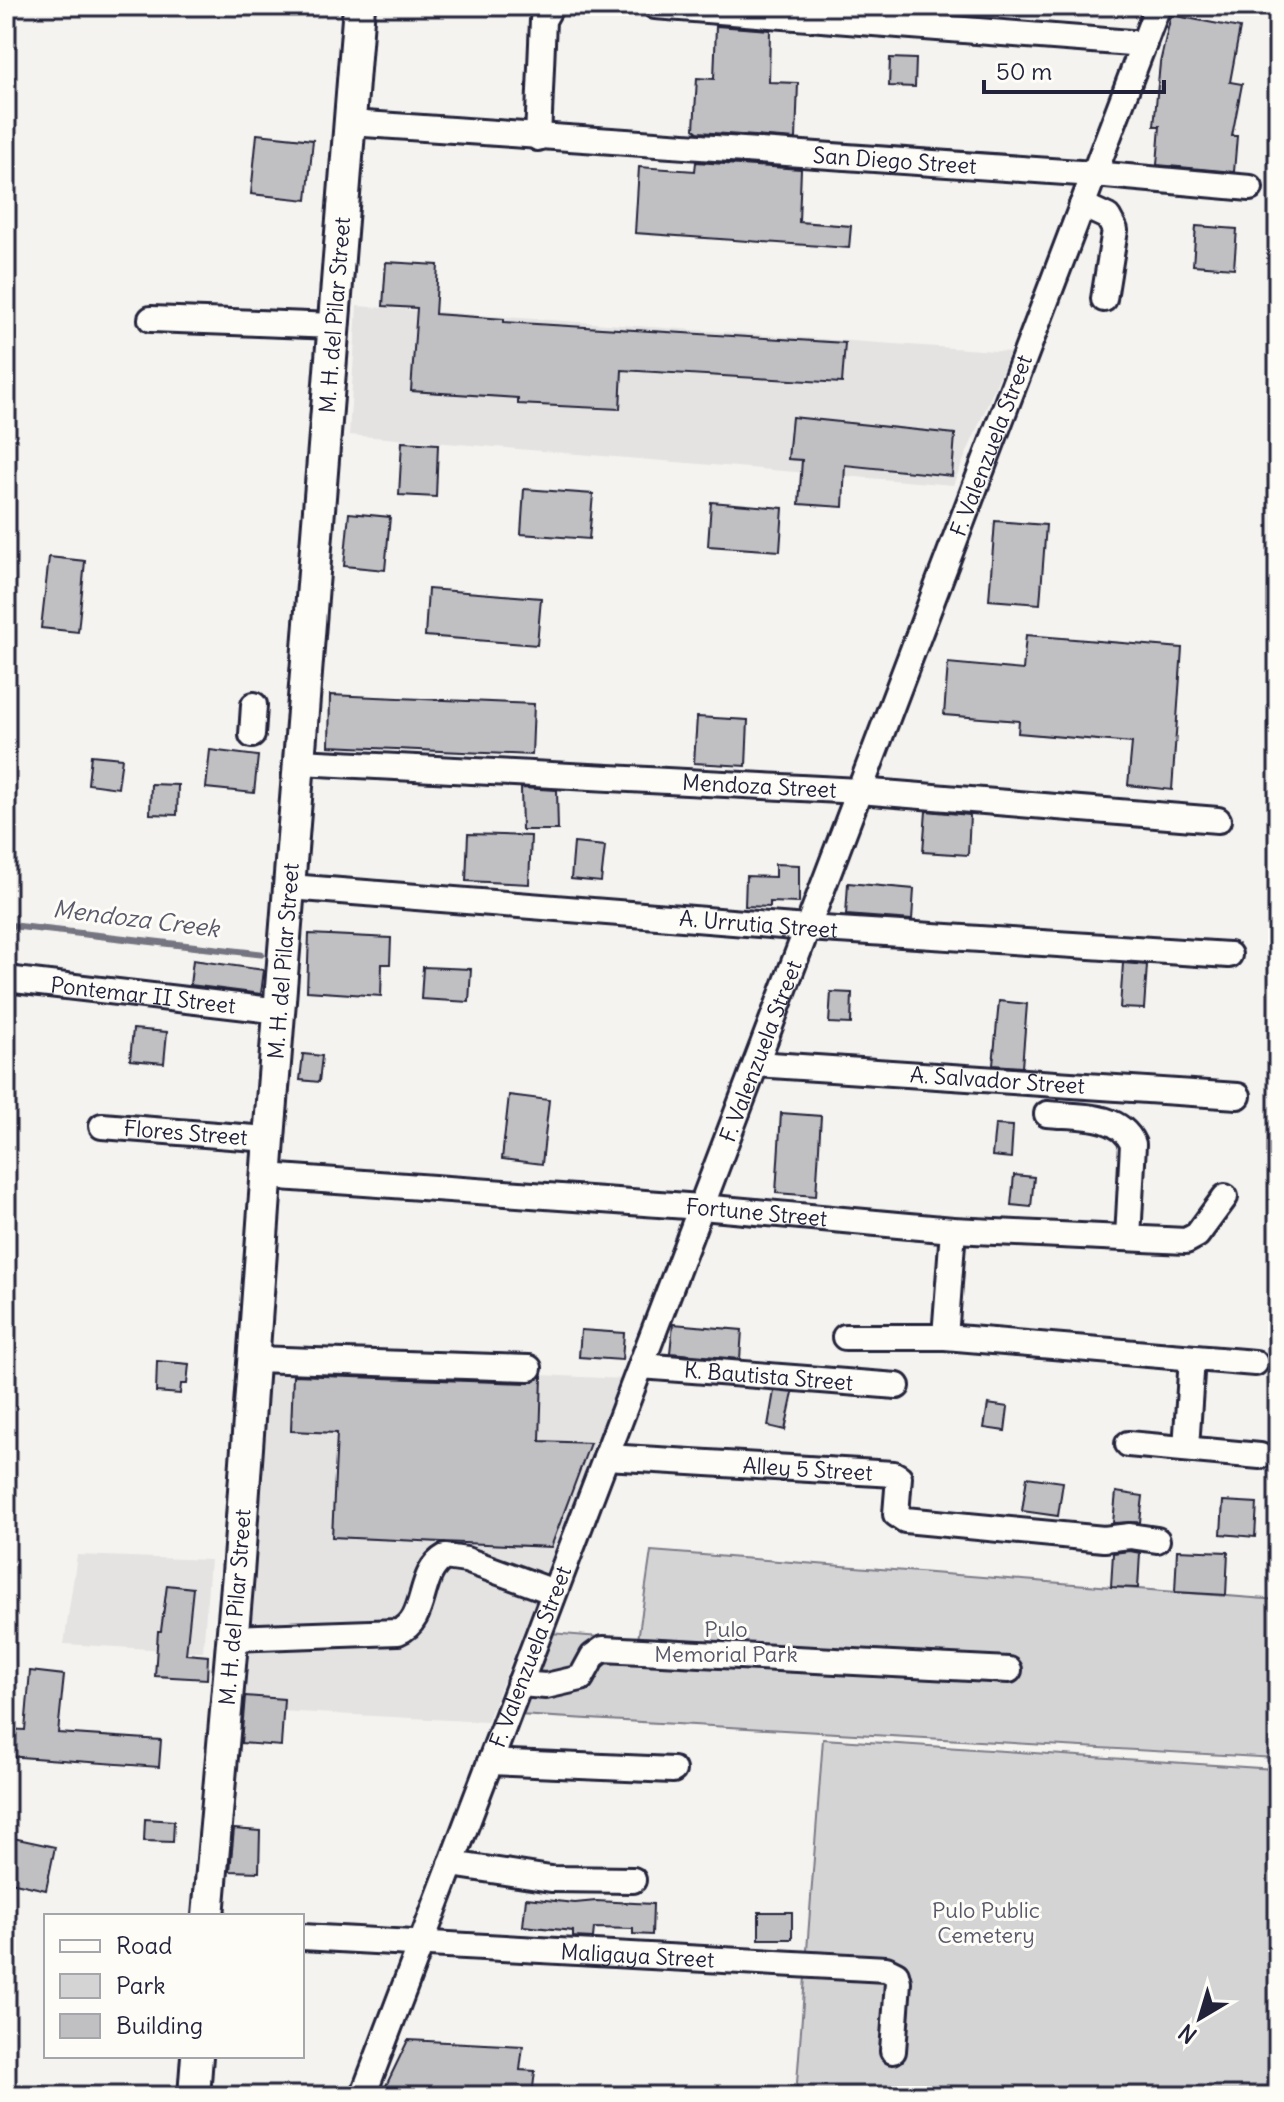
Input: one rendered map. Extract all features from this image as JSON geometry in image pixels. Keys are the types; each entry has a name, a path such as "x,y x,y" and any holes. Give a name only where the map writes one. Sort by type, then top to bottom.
{"main road":[{"name":"M. H. del Pilar Street","path":"208,1914 233,1638 266,1176 359,6"},
{"path":"194,2096 197,2058"}],"street":[{"path":"538,138 543,20 551,6"},
{"path":"655,6 1144,44"},
{"name":"F. Valenzuela Street","path":"363,2096 1158,6"},
{"name":"San Diego Street","path":"350,123 1094,174 1250,188"},
{"path":"1082,205 1108,217 1115,230 1104,299"},
{"path":"151,319 334,326"},
{"path":"252,735 254,705"},
{"name":"Mendoza Street","path":"300,762 859,791 1218,820"},
{"name":"A. Urrutia Street","path":"290,887 807,928 1229,955"},
{"name":"Pontemar II Street","path":"6,979 281,1011"},
{"name":"A. Salvador Street","path":"756,1064 1238,1096"},
{"path":"1047,1114 1105,1120 1120,1126 1129,1136 1133,1144 1128,1238"},
{"name":"Flores Street","path":"102,1126 269,1139"},
{"name":"Fortune Street","path":"266,1176 701,1207 953,1230 1186,1241 1192,1239 1225,1197"},
{"path":"945,1337 953,1230"},
{"path":"845,1337 945,1337 1255,1363"},
{"path":"1186,1448 1192,1358"},
{"path":"254,1359 529,1368"},
{"name":"K. Bautista Street","path":"641,1366 897,1386"},
{"path":"1128,1444 1260,1456"},
{"name":"Alley 5 Street","path":"606,1457 894,1474 899,1477 896,1510 899,1518 1104,1539 1130,1536 1157,1540"},
{"path":"233,1638 398,1632 411,1624 430,1570 445,1557 466,1560 554,1592"},
{"path":"522,1677 546,1686 581,1678 593,1656 603,1649 1009,1670"},
{"path":"490,1762 673,1770"},
{"path":"451,1864 551,1879 633,1880"},
{"name":"Maligaya Street","path":"304,1937 421,1941 886,1969 896,1974 898,1982 893,2051"}],"shaded area":[{"path":"357,306 1010,352 953,485 349,435"},
{"path":"270,1362 624,1379 487,1722 242,1709"},
{"path":"77,1555 210,1560 203,1652 64,1644"}],"green space":[{"name":"Pulo Memorial Park","path":"651,1551 1278,1600 1276,1758 519,1715 550,1633 638,1640"},
{"name":"Pulo Public Cemetery","path":"823,1739 1274,1769 1278,2096 796,2096"}],"building":[{"path":"1171,15 1240,28 1230,82 1242,84 1232,136 1237,136 1234,172 1157,165 1160,126 1154,126 1160,63"},
{"path":"716,26 770,30 769,82 798,83 796,139 698,132 694,129 697,78 714,79"},
{"path":"890,58 916,59 915,87 889,86"},
{"path":"257,134 313,140 307,200 251,194"},
{"path":"696,162 801,169 799,222 851,226 849,248 635,233 639,167 695,171"},
{"path":"1196,226 1237,229 1234,268 1193,265"},
{"path":"386,262 438,265 435,314 504,319 504,322 845,343 842,383 622,370 620,409 518,404 518,398 411,391 417,308 383,306"},
{"path":"792,417 955,434 952,476 845,465 843,507 799,504 802,460 788,459"},
{"path":"402,442 438,444 436,497 399,495"},
{"path":"524,489 593,494 589,539 521,534"},
{"path":"711,502 783,508 780,551 708,546"},
{"path":"349,513 390,517 385,570 344,566"},
{"path":"995,521 1046,525 1040,604 989,600"},
{"path":"49,557 85,561 78,632 41,628"},
{"path":"428,589 541,598 537,645 425,636"},
{"path":"1026,635 1182,648 1172,790 1128,785 1132,743 1018,733 1019,721 944,715 948,663 1023,670"},
{"path":"330,695 534,704 532,755 329,746"},
{"path":"697,717 748,720 746,766 694,763"},
{"path":"210,750 258,756 254,793 206,788"},
{"path":"91,755 122,758 118,788 88,784"},
{"path":"151,784 178,785 177,815 150,814"},
{"path":"521,788 557,790 558,830 522,830"},
{"path":"926,811 970,815 968,855 923,852"},
{"path":"468,834 531,836 529,884 466,881"},
{"path":"574,843 605,846 601,882 571,879"},
{"path":"775,864 799,865 799,903 770,902 770,907 745,906 746,876 775,877"},
{"path":"848,883 914,889 912,920 846,915"},
{"path":"309,934 391,938 390,964 382,964 381,996 307,991"},
{"path":"193,960 264,970 261,994 190,985"},
{"path":"1123,963 1147,965 1144,1009 1120,1008"},
{"path":"423,967 471,969 469,1002 421,999"},
{"path":"831,992 852,993 851,1024 829,1023"},
{"path":"999,1001 1027,1004 1022,1067 993,1065"},
{"path":"133,1029 167,1032 164,1063 130,1060"},
{"path":"303,1054 322,1056 319,1082 300,1080"},
{"path":"509,1095 549,1100 542,1164 502,1159"},
{"path":"781,1113 821,1116 816,1196 776,1193"},
{"path":"995,1125 1013,1126 1011,1158 992,1156"},
{"path":"1014,1175 1034,1177 1031,1207 1011,1205"},
{"path":"673,1324 742,1330 740,1359 670,1353"},
{"path":"581,1330 624,1333 622,1360 579,1357"},
{"path":"157,1361 189,1364 187,1384 181,1384 180,1394 156,1392"},
{"path":"293,1375 528,1383 542,1376 540,1441 590,1443 551,1547 332,1537 337,1433 291,1431"},
{"path":"774,1391 793,1393 785,1430 768,1426"},
{"path":"988,1404 1008,1407 1005,1431 984,1428"},
{"path":"1027,1477 1063,1482 1058,1516 1022,1511"},
{"path":"1116,1492 1143,1496 1140,1522 1113,1523"},
{"path":"1223,1501 1257,1503 1255,1537 1221,1534"},
{"path":"1177,1550 1228,1552 1226,1595 1175,1592"},
{"path":"1113,1553 1140,1553 1138,1588 1111,1587"},
{"path":"167,1585 193,1588 186,1654 208,1656 207,1679 155,1676 158,1631 161,1631"},
{"path":"30,1671 64,1675 58,1733 161,1740 159,1767 6,1756 6,1729 25,1730"},
{"path":"245,1696 284,1699 281,1746 241,1743"},
{"path":"145,1819 174,1821 173,1842 144,1841"},
{"path":"234,1829 260,1831 259,1872 230,1871"},
{"path":"13,1838 55,1847 46,1890 6,1881"},
{"path":"526,1898 575,1903 653,1904 652,1935 633,1934 633,1929 594,1928 593,1938 573,1937 573,1931 523,1926"},
{"path":"759,1912 792,1912 792,1939 759,1939"},
{"path":"408,2040 523,2046 520,2070 535,2071 532,2096 381,2096"}],"waterway":[{"name":"Mendoza Creek","path":"6,925 261,954"}]}
